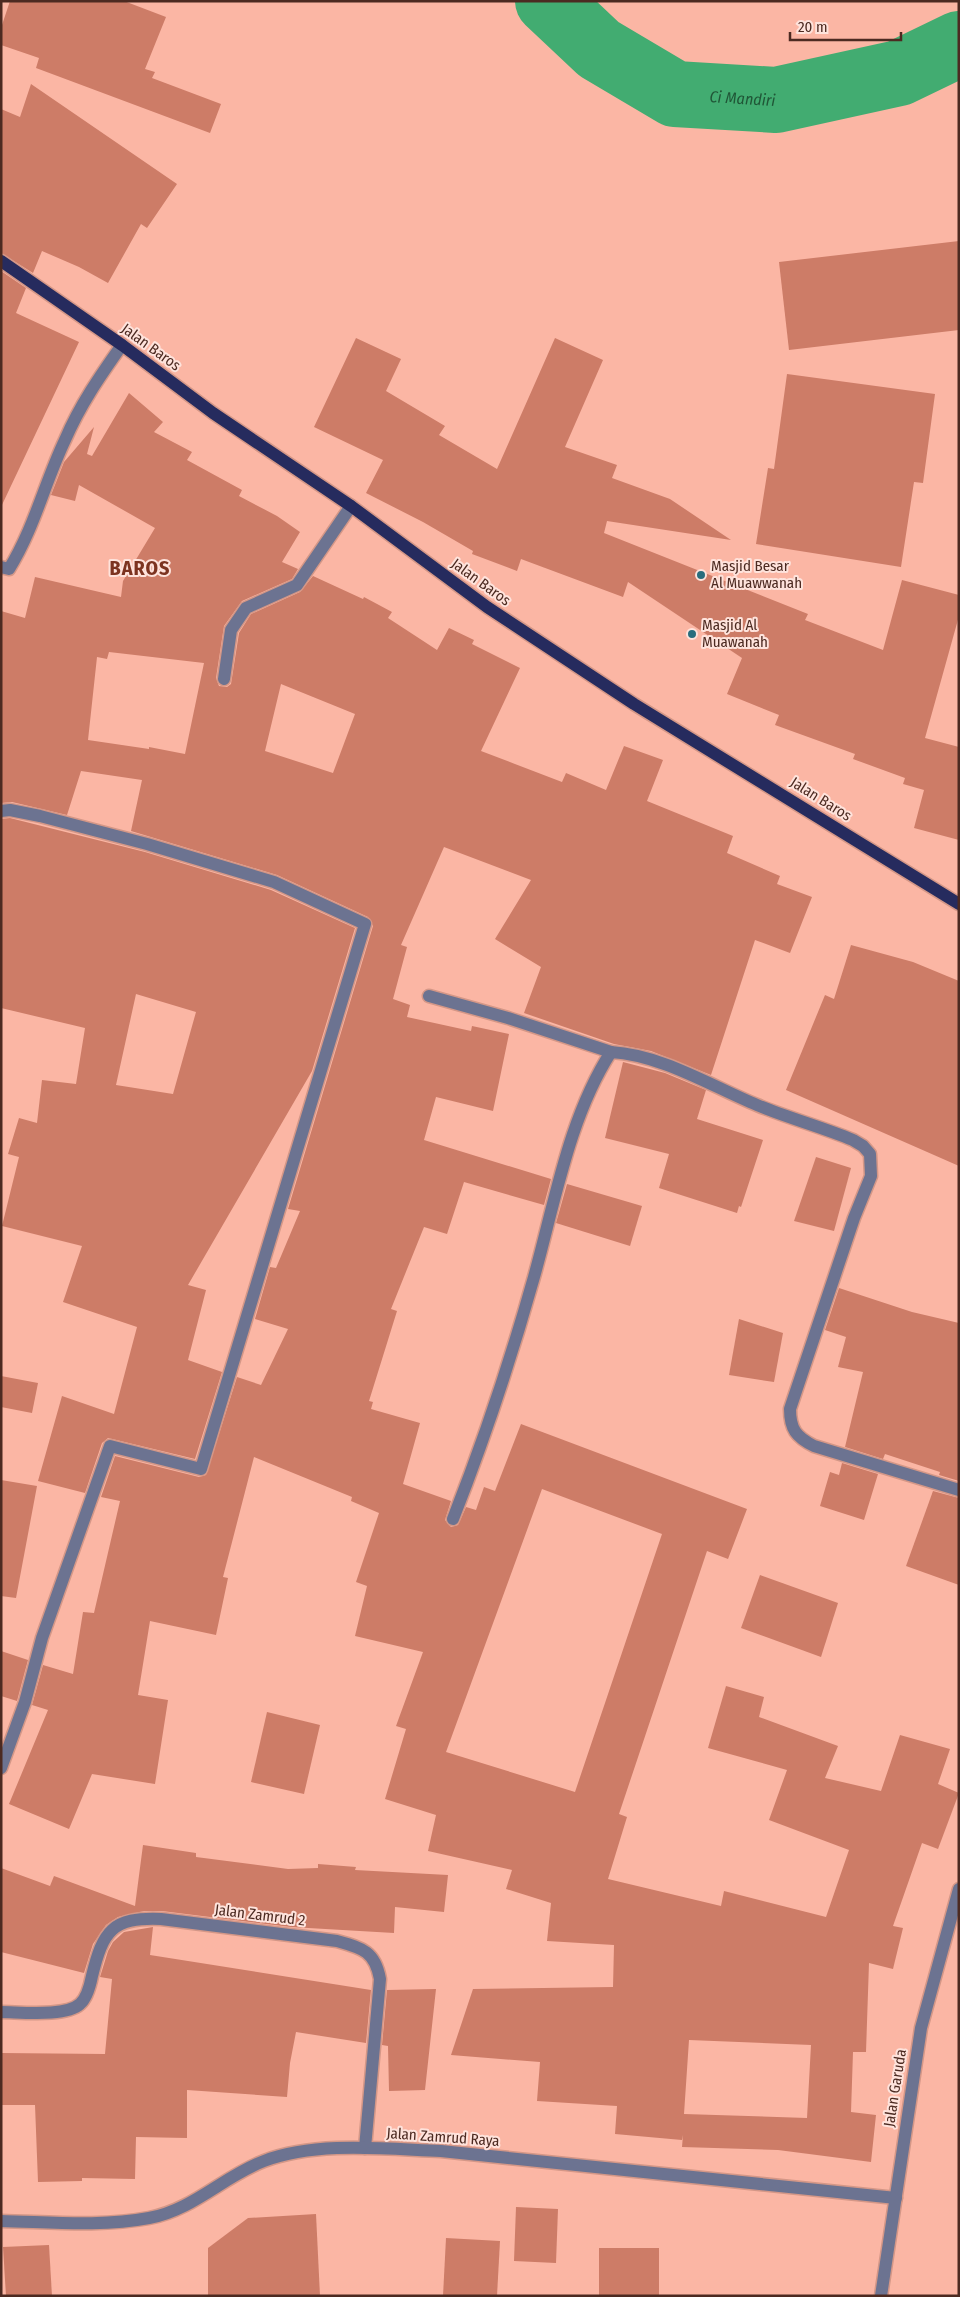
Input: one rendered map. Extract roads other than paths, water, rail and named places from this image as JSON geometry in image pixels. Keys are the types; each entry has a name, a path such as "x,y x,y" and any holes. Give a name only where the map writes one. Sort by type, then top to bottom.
{"main road":[{"name":"Jalan Baros","path":"1,262 122,345 213,413 351,506 487,607 634,704 959,904"}],"street":[{"path":"1,567 9,569 20,551 65,440 89,391 122,345"},
{"path":"224,679 231,630 246,608 297,585 351,506"},
{"path":"1,811 10,810 66,823 274,882 365,924 202,1470 110,1446 42,1638 25,1702 1,1768"},
{"path":"429,996 508,1018 611,1052 624,1052 664,1065 758,1106 829,1130 863,1146 870,1154 871,1176 854,1218 790,1409 790,1425 799,1438 814,1446 959,1490"},
{"path":"453,1519 487,1426 530,1294 578,1119 594,1078 611,1052"},
{"name":"Jalan Garuda","path":"881,2296 921,2028 959,1889"},
{"name":"Jalan Zamrud 2","path":"1,2012 50,2012 69,2010 80,2005 90,1987 99,1949 110,1932 127,1921 140,1918 337,1941 357,1946 374,1957 380,1979 366,2148"},
{"name":"Jalan Zamrud Raya","path":"1,2221 93,2223 150,2218 175,2210 204,2197 264,2161 301,2152 366,2148 441,2152 896,2198"}],"waterway":[{"name":"Ci Mandiri","path":"548,1 599,49 675,94 776,100 899,73 959,44"}],"place":[{"name":"Masjid Besar Al Muawwanah","path":"701,575"},
{"name":"Masjid Al Muawanah","path":"692,634"}],"district":[{"name":"BAROS","path":"140,568"}]}
